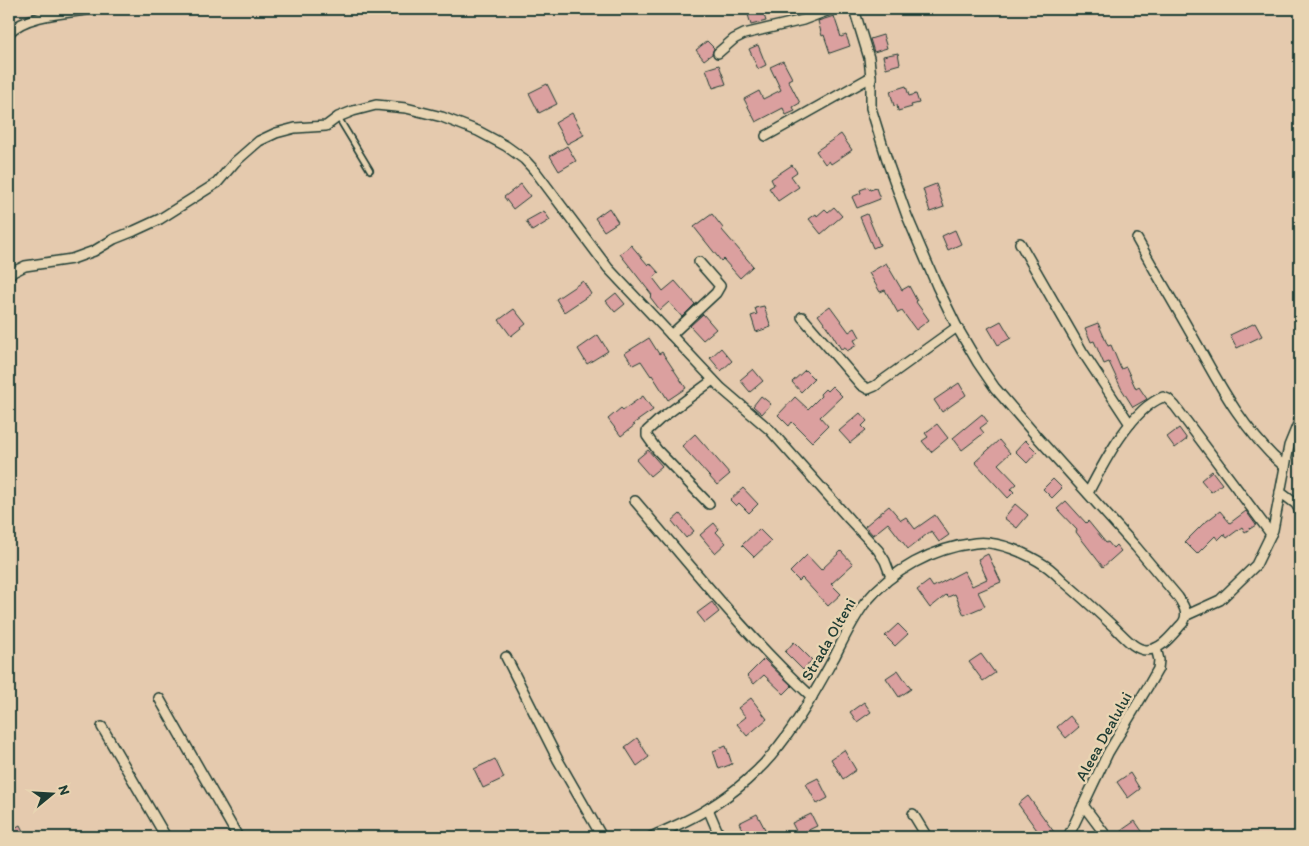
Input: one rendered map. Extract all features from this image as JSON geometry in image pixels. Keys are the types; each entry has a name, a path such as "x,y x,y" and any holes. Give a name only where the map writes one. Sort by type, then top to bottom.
{"street":[{"path":"9,33 27,21 93,9"},
{"path":"718,53 734,38 744,34 804,20 832,9"},
{"path":"854,9 869,58 872,77 871,108 889,166 907,216 937,286 957,326 995,388 1184,605 1187,615 1185,622 1165,642 1156,648"},
{"path":"766,136 872,77"},
{"path":"9,274 25,266 72,259 94,251 114,239 160,219 217,183 236,162 259,142 276,133 295,128 326,126 338,117 352,111 376,105 406,108 442,117 478,131 506,146 524,159 536,172 608,268 713,380 776,437 878,550 885,561 891,577"},
{"path":"1137,239 1220,386 1248,428 1270,455 1285,467"},
{"path":"1020,243 1082,351 1130,424"},
{"path":"671,335 720,287 699,262"},
{"path":"802,317 861,385 868,388 875,386 890,376 957,326"},
{"path":"708,504 657,450 647,436 647,431 713,380"},
{"path":"1088,494 1107,458 1130,424 1143,409 1163,396 1168,399 1271,534"},
{"path":"1187,615 1220,600 1256,564 1273,530 1289,446 1300,419"},
{"path":"1280,492 1296,504 1300,510"},
{"path":"635,501 762,648 812,697"},
{"name":"Strada Olteni","path":"651,837 708,809 753,774 779,746 812,697 865,603 891,577 917,560 946,550 976,543 993,542 1020,552 1046,566 1141,649 1149,650 1156,648"},
{"name":"Aleea Dealului","path":"1068,837 1108,753 1158,669 1156,648"},
{"path":"506,657 558,760 602,837"},
{"path":"159,698 238,837"},
{"path":"102,728 166,837"},
{"path":"1083,805 1107,837"},
{"path":"708,809 720,837"},
{"path":"912,814 926,837"}],"lane":[{"path":"338,117 370,170"}],"building":[{"path":"762,9 766,21 751,25 747,11"},
{"path":"834,16 841,37 846,35 850,46 830,53 824,35 822,36 818,21"},
{"path":"883,35 887,48 874,52 870,39"},
{"path":"707,41 714,48 712,54 704,60 696,50"},
{"path":"758,45 766,65 758,69 749,49"},
{"path":"898,53 900,64 886,68 883,56"},
{"path":"783,61 792,78 788,80 800,103 793,107 795,111 786,115 783,108 756,122 744,99 759,91 763,99 781,90 770,67"},
{"path":"719,65 726,84 713,88 706,69"},
{"path":"547,84 557,104 539,113 529,93"},
{"path":"906,86 909,96 916,94 919,103 898,111 897,105 894,106 890,91"},
{"path":"572,113 584,135 567,144 555,123"},
{"path":"841,134 852,150 831,164 829,161 825,164 816,151"},
{"path":"567,146 576,161 559,171 550,156"},
{"path":"792,165 797,172 791,176 799,187 778,201 769,188 774,185 771,179"},
{"path":"521,184 530,196 513,209 504,197"},
{"path":"936,184 944,207 930,212 923,189"},
{"path":"868,187 870,190 876,188 880,199 857,208 852,197 861,193 860,190"},
{"path":"834,207 842,216 821,234 809,219 816,214 817,216 825,209 828,212"},
{"path":"609,208 618,222 604,231 595,218"},
{"path":"544,211 550,220 532,231 526,221"},
{"path":"712,214 723,228 722,230 753,266 740,278 723,259 721,261 694,227"},
{"path":"867,214 880,245 873,248 860,217"},
{"path":"955,230 961,244 948,250 942,236"},
{"path":"631,245 648,265 650,263 659,273 653,278 663,291 675,281 695,304 682,317 669,302 660,310 650,297 652,295 620,254"},
{"path":"886,263 902,290 909,286 916,302 929,320 916,330 902,311 898,313 885,290 880,292 869,273"},
{"path":"583,281 591,294 564,312 556,299"},
{"path":"616,293 625,304 615,312 606,301"},
{"path":"764,306 771,327 756,332 751,316 757,314 755,308"},
{"path":"830,306 849,332 855,328 860,337 854,340 857,345 847,351 845,347 841,349 818,315"},
{"path":"514,309 526,324 511,336 499,320"},
{"path":"703,314 716,329 703,340 690,326"},
{"path":"1001,321 1011,338 998,345 988,328"},
{"path":"1098,323 1108,346 1111,345 1121,369 1126,367 1136,389 1139,387 1147,399 1133,407 1121,388 1109,362 1104,364 1094,341 1091,342 1085,328"},
{"path":"1255,323 1262,336 1237,348 1230,335"},
{"path":"598,335 608,351 587,364 578,349"},
{"path":"649,338 659,354 662,352 686,388 668,400 641,361 633,365 625,353"},
{"path":"721,348 732,361 721,371 710,358"},
{"path":"753,369 763,381 750,392 740,380"},
{"path":"805,370 814,379 801,392 792,382"},
{"path":"959,383 966,395 942,412 934,400"},
{"path":"832,386 842,396 820,417 828,426 812,442 792,422 789,426 778,415 795,397 808,409 825,389 827,391"},
{"path":"643,396 653,410 633,424 635,425 621,436 608,419 621,408 623,410"},
{"path":"761,396 771,404 762,414 753,406"},
{"path":"860,413 867,421 862,426 866,430 850,443 839,431"},
{"path":"982,414 988,422 980,428 984,433 962,450 953,438"},
{"path":"937,424 948,438 931,452 922,441 928,437 925,433"},
{"path":"1179,428 1187,439 1175,448 1167,437"},
{"path":"695,434 730,474 717,485 682,446"},
{"path":"999,440 1010,453 998,464 1017,484 1011,489 1014,492 1008,498 975,462"},
{"path":"1025,440 1037,452 1027,463 1015,451"},
{"path":"648,450 662,466 650,476 636,460"},
{"path":"1212,471 1222,484 1211,492 1201,480"},
{"path":"1053,479 1062,488 1052,498 1043,489"},
{"path":"743,488 758,504 749,513 739,503 736,506 730,500"},
{"path":"1066,501 1086,523 1088,521 1106,543 1108,542 1113,548 1116,545 1121,551 1103,567 1076,532 1077,530 1057,509"},
{"path":"1015,504 1028,515 1017,528 1004,518"},
{"path":"889,506 901,520 906,517 915,529 935,515 949,535 939,542 931,531 908,549 888,523 873,535 865,526"},
{"path":"1220,511 1230,523 1246,511 1256,525 1245,532 1242,527 1227,538 1224,534 1218,540 1215,536 1197,554 1185,542 1203,524"},
{"path":"680,514 694,531 686,538 672,521"},
{"path":"714,523 719,529 716,532 726,543 715,553 700,535"},
{"path":"759,529 771,541 754,557 742,545"},
{"path":"841,551 853,564 831,584 841,594 828,606 802,578 799,581 790,572 807,555 821,570"},
{"path":"988,554 1001,582 978,592 985,606 964,615 955,594 948,597 946,595 930,608 917,590 929,581 933,587 964,571 972,586 987,579 978,559"},
{"path":"712,602 719,612 705,623 697,613"},
{"path":"898,624 908,634 895,646 885,636"},
{"path":"794,642 812,660 803,670 785,652"},
{"path":"981,654 995,673 983,681 969,662"},
{"path":"764,659 792,686 784,694 764,675 754,684 747,676"},
{"path":"898,670 911,689 899,697 886,678"},
{"path":"751,698 767,719 747,736 737,724 746,717 738,708"},
{"path":"864,702 871,712 857,722 850,712"},
{"path":"1070,716 1079,727 1066,738 1057,727"},
{"path":"637,738 649,757 637,766 625,747"},
{"path":"726,746 732,764 719,769 713,751"},
{"path":"844,750 856,770 843,779 831,759"},
{"path":"495,759 504,778 483,788 474,769"},
{"path":"1130,773 1140,789 1128,798 1117,782"},
{"path":"818,778 828,798 817,804 806,784"},
{"path":"1028,796 1054,832 1047,837 1042,837 1018,804"},
{"path":"757,814 767,833 759,837 746,837 739,823"},
{"path":"811,814 817,826 798,835 792,823"},
{"path":"1135,821 1146,837 1126,837 1122,830"},
{"path":"20,825 26,837 9,837 9,831"}]}
